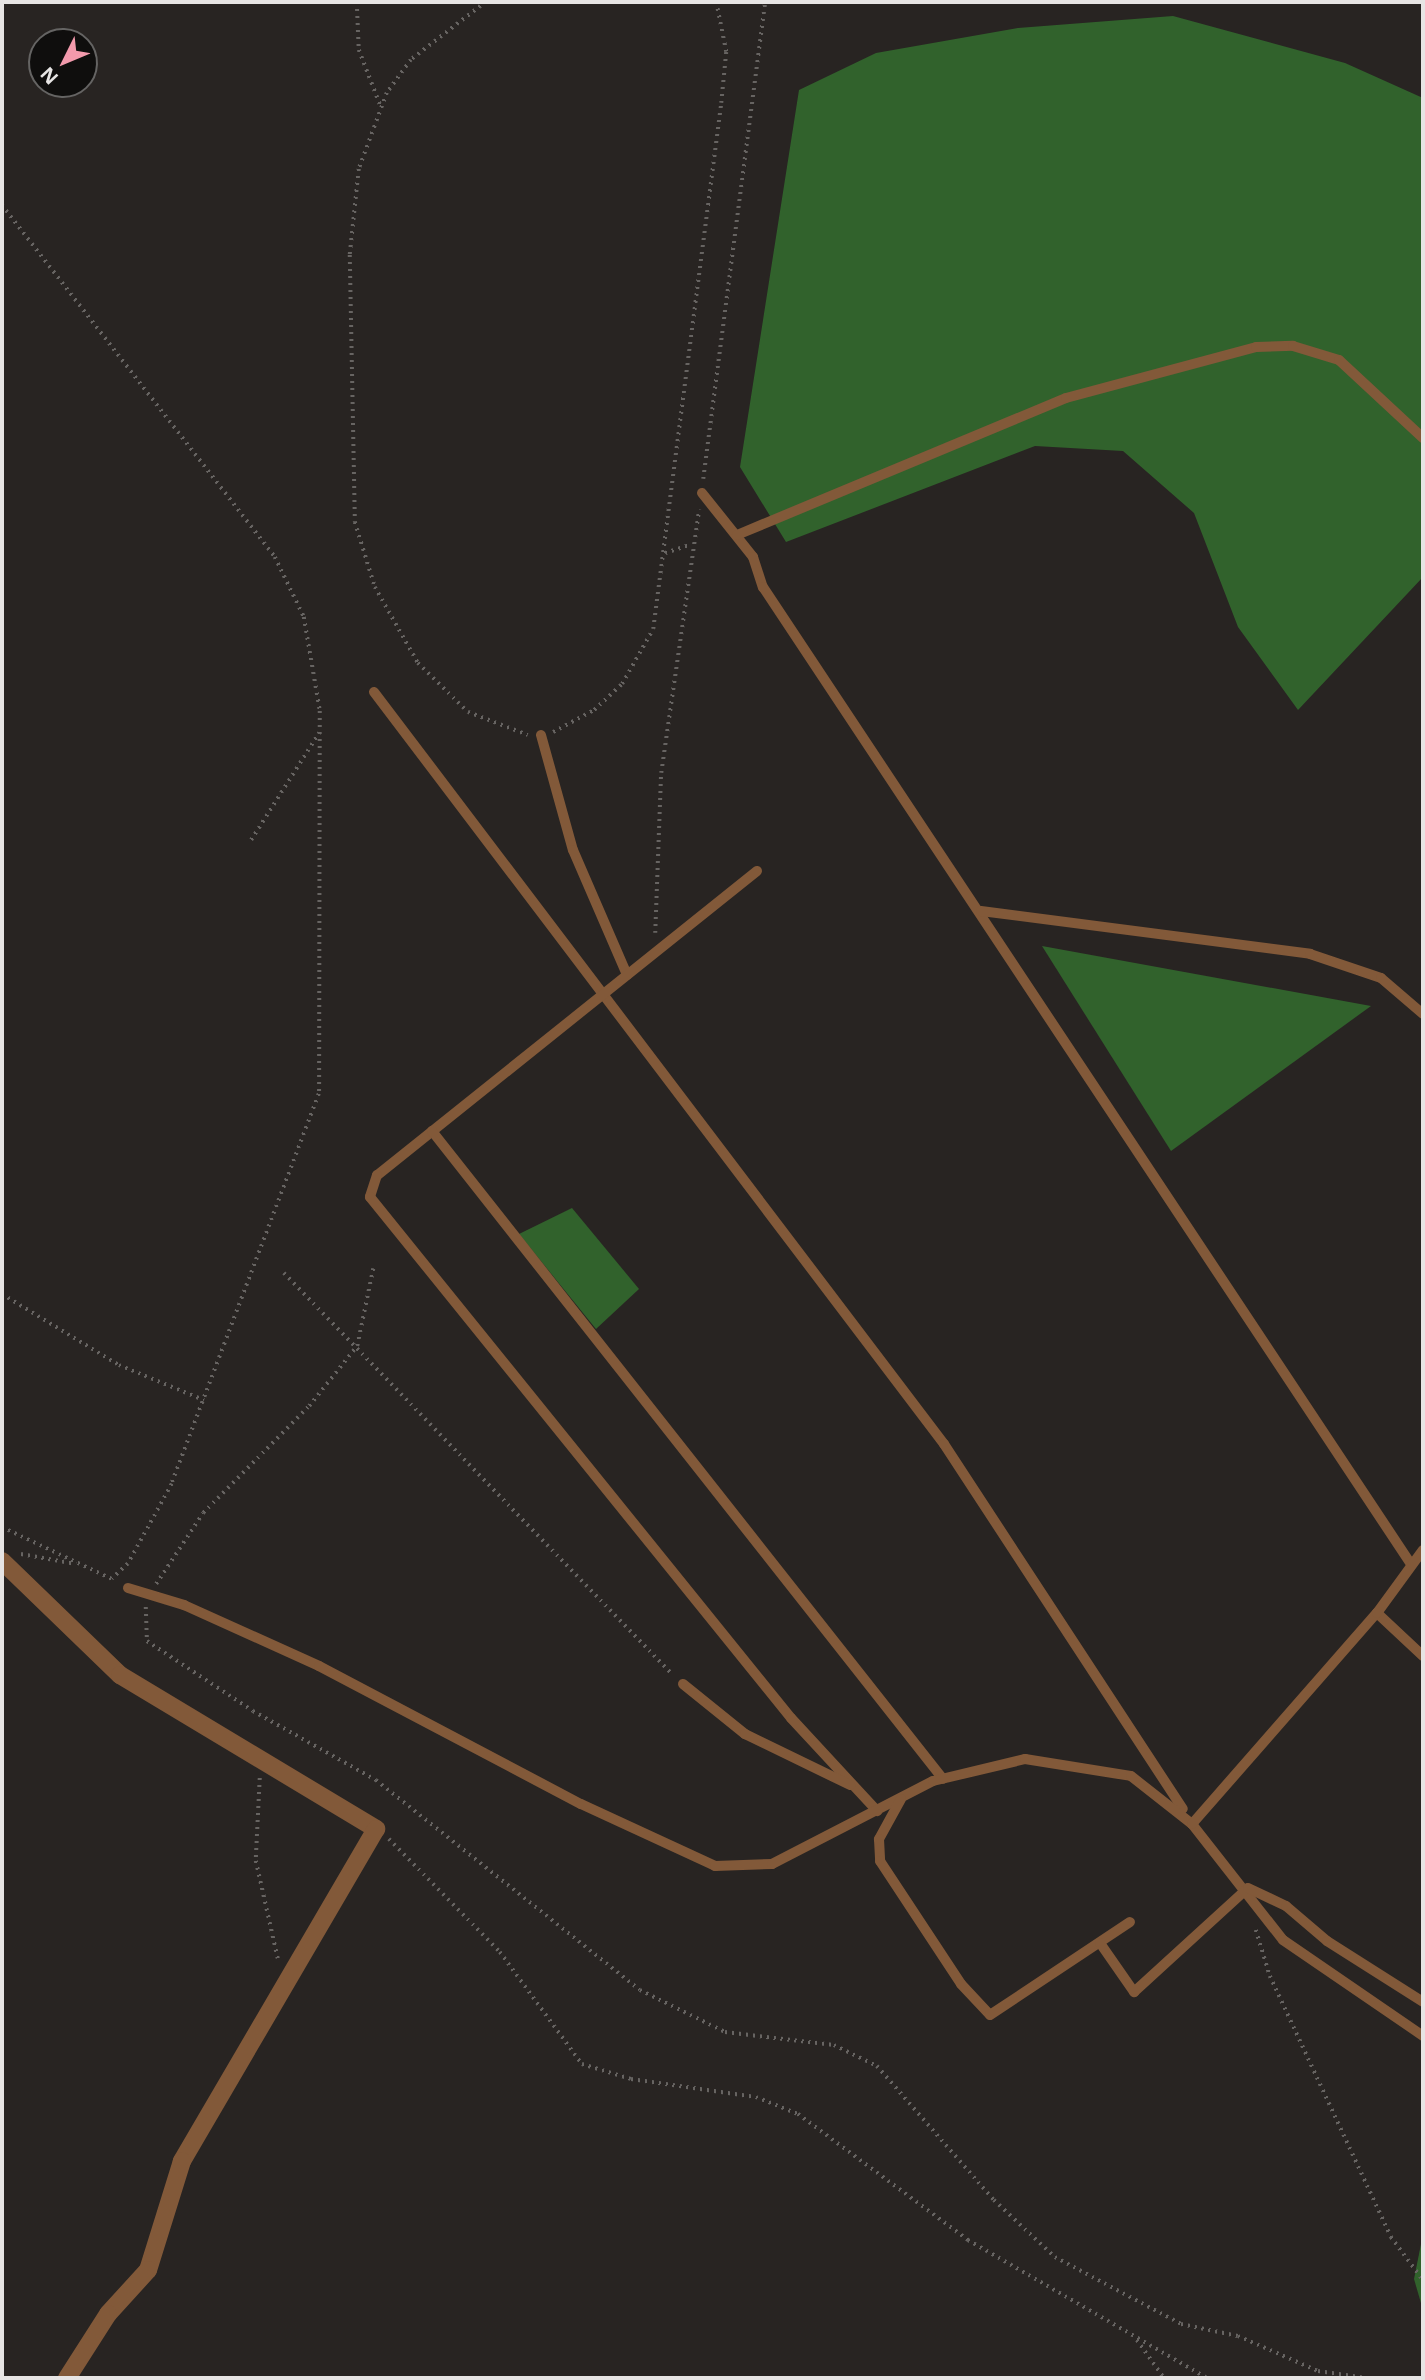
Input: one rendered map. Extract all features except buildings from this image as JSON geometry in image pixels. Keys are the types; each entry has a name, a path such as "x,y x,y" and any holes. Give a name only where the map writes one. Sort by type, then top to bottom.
{"street":[{"path":"8,1557 120,1675 262,1766 376,1829 284,1992 182,2161 148,2270 100,2324 67,2378"}],"lane":[{"path":"737,535 1066,398 1256,346 1293,346 1339,360 1423,438"},
{"path":"702,493 737,535 763,587 981,911 1411,1564"},
{"path":"374,692 605,993 944,1444 1192,1824"},
{"path":"541,735 573,850 627,975"},
{"path":"757,871 377,1175 370,1197 379,1212 877,1811"},
{"path":"981,911 1321,956 1381,978 1423,1014"},
{"path":"432,1131 943,1779"},
{"path":"1192,1824 1377,1613 1423,1550"},
{"path":"128,1588 152,1593 319,1666 581,1804 715,1866 772,1864 904,1796 943,1779 1025,1759 1094,1765 1152,1788 1192,1824 1248,1888 1283,1940 1423,2036"},
{"path":"1377,1613 1423,1656"},
{"path":"683,1684 746,1734 855,1787"},
{"path":"904,1796 879,1839 880,1861 983,2011 999,2013 1130,1922"},
{"path":"1100,1943 1134,1992 1248,1888"},
{"path":"1248,1888 1286,1906 1327,1941 1423,2002"}],"path":[{"path":"358,2 362,61 381,107"},
{"path":"486,2 411,60 381,107 359,169 350,255 352,457 363,555 391,623 442,690 497,727 541,735 594,710 622,684 653,629 665,553 721,103 726,52 716,2"},
{"path":"659,950 652,894 660,787 691,545 702,493 765,2"},
{"path":"2,205 275,557 304,617 320,732 319,1094 172,1484 128,1564 111,1579"},
{"path":"665,553 691,545"},
{"path":"251,840 320,732"},
{"path":"373,1269 357,1346 309,1406 203,1513 152,1593 142,1623 147,1641 253,1711 376,1780 640,1990 725,2032 803,2039 858,2055 898,2084 959,2163 1055,2257 1181,2324 1238,2336 1318,2371 1367,2378"},
{"path":"284,1273 683,1684"},
{"path":"2,1294 119,1365 204,1400"},
{"path":"2,1527 128,1588"},
{"path":"8,1557 80,1564"},
{"path":"262,1766 256,1861 284,1992"},
{"path":"376,1829 500,1952 582,2064 631,2079 756,2097 798,2114 968,2241 1207,2378"},
{"path":"1256,1927 1270,1976 1391,2237 1423,2280"},
{"path":"1136,2339 1164,2378"}],"green space":[{"path":"1173,16 1345,63 1423,98 1423,577 1298,710 1238,627 1194,513 1123,451 1035,446 786,542 740,467 799,90 876,53 1018,28"},
{"path":"1042,946 1371,1006 1171,1151"},
{"path":"572,1208 639,1289 596,1329 519,1234"},
{"path":"1423,2234 1423,2310 1414,2279"}]}
